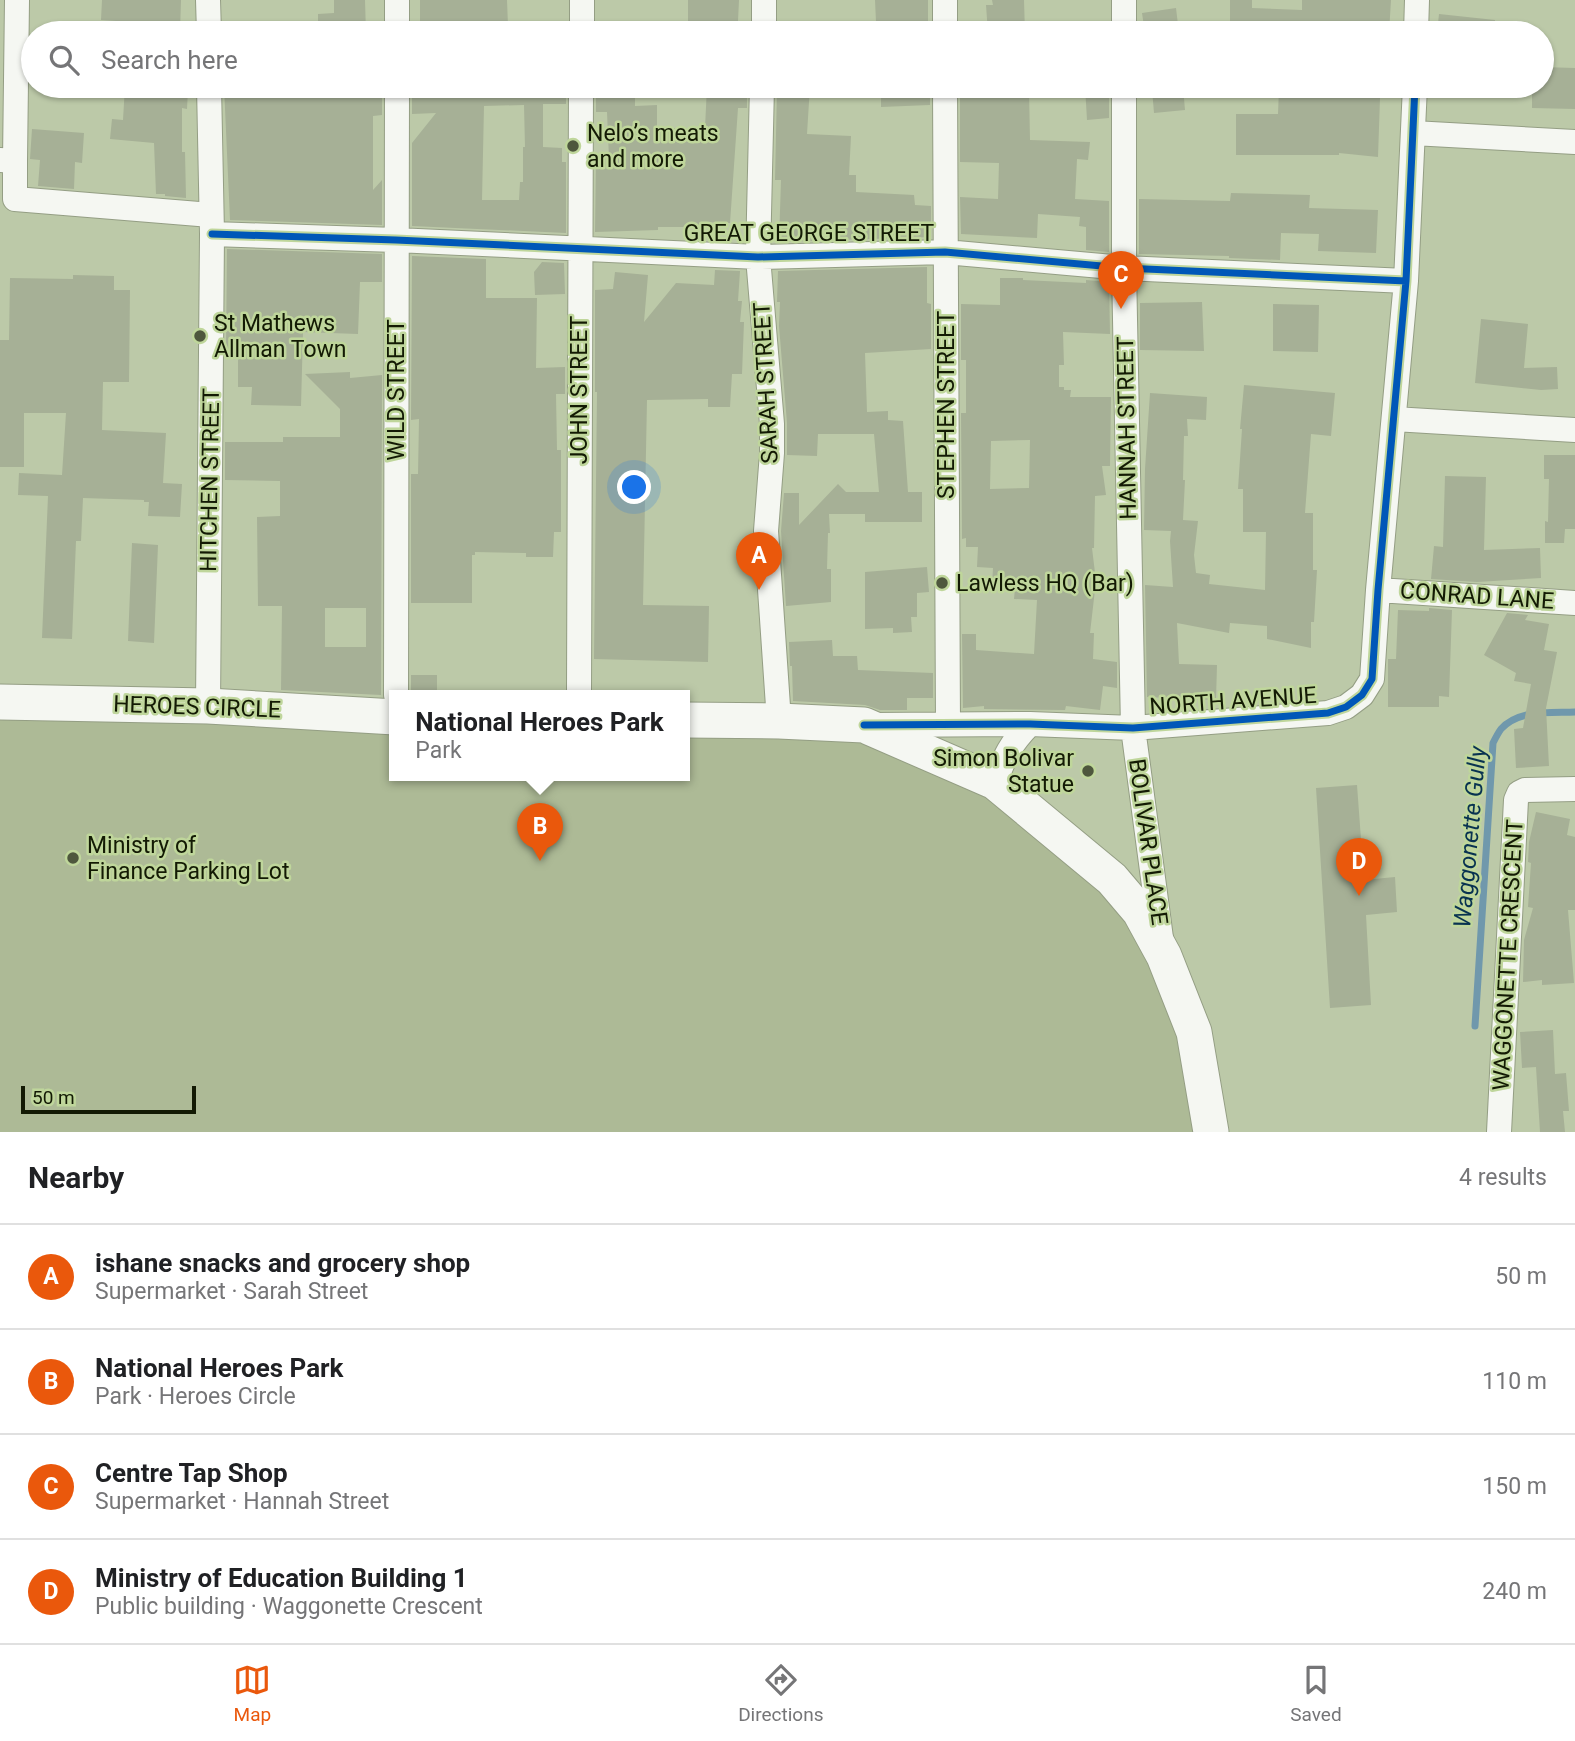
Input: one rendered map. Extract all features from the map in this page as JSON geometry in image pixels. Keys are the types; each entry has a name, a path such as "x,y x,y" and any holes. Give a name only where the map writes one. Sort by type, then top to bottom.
{"main road":[{"name":"HEROES CIRCLE","path":"0,702 208,706 389,716"},
{"path":"690,720 863,725 995,782 1112,879 1140,912 1164,956 1194,1032 1212,1132"}],"street":[{"path":"7,161 17,0"},
{"path":"208,0 209,21"},
{"path":"397,0 397,21"},
{"path":"582,0 582,21"},
{"path":"764,0 764,21"},
{"path":"945,0 945,21"},
{"path":"1124,0 1124,21"},
{"path":"1416,21 1417,0"},
{"name":"HITCHEN STREET","path":"208,706 212,225 209,98"},
{"name":"WILD STREET","path":"396,690 397,98"},
{"name":"JOHN STREET","path":"579,690 582,98"},
{"name":"SARAH STREET","path":"762,98 758,257 772,424 766,531 779,721"},
{"name":"STEPHEN STREET","path":"945,98 948,724"},
{"name":"HANNAH STREET","path":"1124,98 1124,268 1133,728"},
{"name":"NORTH AVENUE","path":"863,725 1030,724 1133,728 1328,713 1346,707 1362,695 1372,679 1406,281 1414,98"},
{"path":"1413,133 1575,142"},
{"name":"GREAT GEORGE STREET","path":"7,161 15,199 212,225 396,240 758,257 945,252 1124,268 1406,281"},
{"path":"1394,419 1575,430"},
{"name":"CONRAD LANE","path":"1378,590 1575,603"},
{"path":"995,782 1006,754 1016,738 1030,724"},
{"name":"BOLIVAR PLACE","path":"1133,728 1164,956"},
{"name":"WAGGONETTE CRESCENT","path":"1499,1132 1516,800 1519,793 1525,790 1575,789"},
{"path":"1112,879 1133,875 1144,866 1150,851"}],"green space":[{"path":"0,701 389,714 389,781 690,781 690,723 775,726 1005,768 1154,954 1209,1132 0,1132"}],"building":[{"path":"102,0 181,0 180,21 101,20"},
{"path":"334,0 365,0 366,21 318,21 318,14 334,13"},
{"path":"420,0 507,0 508,21 420,21"},
{"path":"688,0 739,0 738,21 688,21"},
{"path":"875,0 928,0 928,21 876,21"},
{"path":"992,0 1024,0 1025,21 987,21 986,5 993,5"},
{"path":"1230,0 1252,0 1252,8 1302,10 1302,0 1391,0 1390,21 1230,21"},
{"path":"1176,8 1178,21 1143,21 1142,13"},
{"path":"1439,14 1495,20 1495,21 1438,21"},
{"path":"1554,67 1575,68 1575,109 1532,108 1532,98 1554,98"},
{"path":"124,98 188,98 187,109 182,108 186,198 156,194 154,143 110,139 112,119 123,120"},
{"path":"225,98 382,98 382,115 373,116 373,190 382,180 382,225 230,220"},
{"path":"412,98 566,98 566,104 543,104 543,147 562,148 562,162 566,162 566,233 412,226 412,143 436,113 412,114","holes":["524,105 523,182 520,182 519,200 482,200 484,106"]},
{"path":"596,98 635,98 635,106 657,105 657,128 705,128 706,98 747,98 747,108 738,108 730,223 702,222 702,227 595,232 596,159 609,158 607,112 596,112"},
{"path":"777,98 809,98 807,134 851,136 849,175 856,175 856,192 914,195 915,205 931,206 931,237 779,242 781,180 775,180"},
{"path":"881,98 930,98 930,105 881,107"},
{"path":"960,98 1029,98 1030,140 1090,142 1088,160 1077,159 1075,199 1109,201 1109,252 1086,250 1086,227 1079,226 1080,217 1038,214 1037,238 961,234 960,197 998,199 999,163 960,162"},
{"path":"1086,98 1109,98 1109,118 1087,120"},
{"path":"1153,98 1184,98 1185,110 1154,113"},
{"path":"1279,98 1380,98 1378,157 1339,153 1236,155 1236,114 1278,114"},
{"path":"32,129 84,133 82,163 75,162 74,189 38,186 40,160 30,159"},
{"path":"1231,193 1310,195 1309,208 1378,210 1376,253 1318,251 1319,234 1281,233 1280,260 1139,254 1139,199 1230,201"},
{"path":"227,249 382,254 382,282 360,282 358,334 303,332 301,406 251,405 252,387 238,387 238,349 226,349"},
{"path":"412,256 486,259 486,298 537,298 536,368 565,367 565,394 556,394 557,450 561,450 561,532 554,532 553,557 526,557 526,553 475,552 475,555 472,555 472,603 411,603 411,474 418,474 419,419 411,420"},
{"path":"542,262 564,263 565,294 535,295 534,272"},
{"path":"927,267 927,303 931,304 931,349 865,353 867,412 888,411 888,420 903,421 908,492 922,492 922,522 865,522 865,514 829,514 827,569 831,569 831,602 786,606 781,531 784,493 799,493 799,525 838,484 846,492 879,492 874,434 818,434 817,456 787,455 780,302 777,302 778,271"},
{"path":"715,270 740,271 738,301 742,301 740,322 744,322 742,374 732,374 730,407 708,407 708,399 647,400 643,605 709,606 708,662 594,659 597,392 595,290 613,289 615,272 648,275 644,322 676,283 714,285"},
{"path":"73,275 114,276 114,290 130,290 129,382 103,382 102,430 166,433 163,483 182,484 180,517 148,516 149,502 144,500 83,498 81,541 76,541 72,639 42,638 48,496 18,495 19,473 62,475 66,413 24,413 24,467 0,467 0,340 9,340 10,278 73,279"},
{"path":"1000,278 1109,282 1110,334 1063,332 1064,365 1059,365 1059,387 1071,390 1070,397 1111,397 1110,466 1102,466 1106,495 1095,496 1092,548 1096,581 1090,633 1094,633 1093,659 1117,662 1117,688 1103,686 1100,710 1066,706 1065,710 984,709 984,706 963,708 962,634 976,634 976,650 1034,654 1037,600 1014,599 1015,588 992,586 993,568 977,567 978,547 966,547 966,538 962,539 961,413 966,413 966,360 961,360 961,304 1000,305","holes":["1030,440 1029,488 990,489 991,441"]},
{"path":"1202,302 1204,351 1140,350 1140,303"},
{"path":"1273,304 1319,305 1318,352 1273,351"},
{"path":"1481,319 1528,324 1524,368 1557,367 1558,389 1541,390 1475,383"},
{"path":"350,372 350,378 382,375 381,695 281,690 282,606 258,606 257,517 280,516 280,481 225,480 225,442 283,442 283,437 340,437 340,409 305,374","holes":["325,608 366,608 366,647 325,647"]},
{"path":"1244,385 1335,393 1331,436 1311,434 1305,513 1313,513 1313,570 1317,570 1311,648 1267,639 1267,626 1230,623 1229,633 1177,623 1179,664 1217,665 1216,700 1147,697 1145,585 1173,587 1171,531 1144,530 1150,393 1207,397 1206,420 1187,419 1188,436 1184,436 1183,520 1198,521 1194,555 1196,573 1210,575 1209,584 1265,590 1266,532 1243,532 1243,489 1238,489"},
{"path":"1544,455 1575,455 1575,529 1565,529 1564,543 1545,543 1549,479 1544,479"},
{"path":"1445,476 1486,477 1484,550 1540,548 1541,578 1477,582 1431,579 1434,546 1443,547"},
{"path":"132,543 158,545 154,643 128,641"},
{"path":"927,567 929,592 917,593 917,617 911,617 912,632 893,633 893,628 865,629 865,572"},
{"path":"1429,608 1452,610 1449,697 1439,696 1439,707 1388,707 1388,659 1396,659 1398,610 1429,611"},
{"path":"1507,613 1528,615 1525,620 1549,624 1544,650 1557,652 1546,708 1549,766 1516,768 1514,729 1523,728 1531,684 1514,681 1516,673 1484,655"},
{"path":"832,640 833,656 857,656 858,670 933,673 933,698 907,698 907,710 880,710 865,705 793,701 789,642"},
{"path":"411,675 437,675 437,690 411,690"},
{"path":"1357,785 1364,880 1395,877 1397,912 1366,915 1371,1005 1330,1008 1316,788"},
{"path":"1536,812 1570,819 1567,835 1575,837 1575,910 1568,910 1574,983 1542,985 1542,980 1523,982 1524,940 1533,908 1528,907 1531,863 1528,862 1529,842"},
{"path":"1553,1030 1555,1074 1566,1073 1569,1111 1563,1111 1565,1132 1540,1132 1536,1067 1522,1068 1520,1032"}],"waterway":[{"name":"Waggonette Gully","path":"1475,1026 1493,743 1501,729 1517,718 1536,713 1575,712"}],"cycle path":[{"path":"864,725 1030,724 1133,728 1328,713 1346,707 1362,695 1372,679 1406,281 1414,98"},
{"path":"212,234 758,257 945,252 1124,268 1406,281"}],"place":[{"name":"Nelo’s meats and more","path":"573,146"},
{"name":"Centre Tap Shop","path":"1121,309"},
{"name":"St Mathews Allman Town","path":"200,336"},
{"name":"Lawless HQ (Bar)","path":"942,583"},
{"name":"ishane snacks and grocery shop","path":"759,590"},
{"name":"Simon Bolivar Statue","path":"1088,771"},
{"name":"Ministry of Finance Parking Lot","path":"73,858"},
{"name":"National Heroes Park","path":"540,861"},
{"name":"Ministry of Education Building 1","path":"1359,896"}]}
